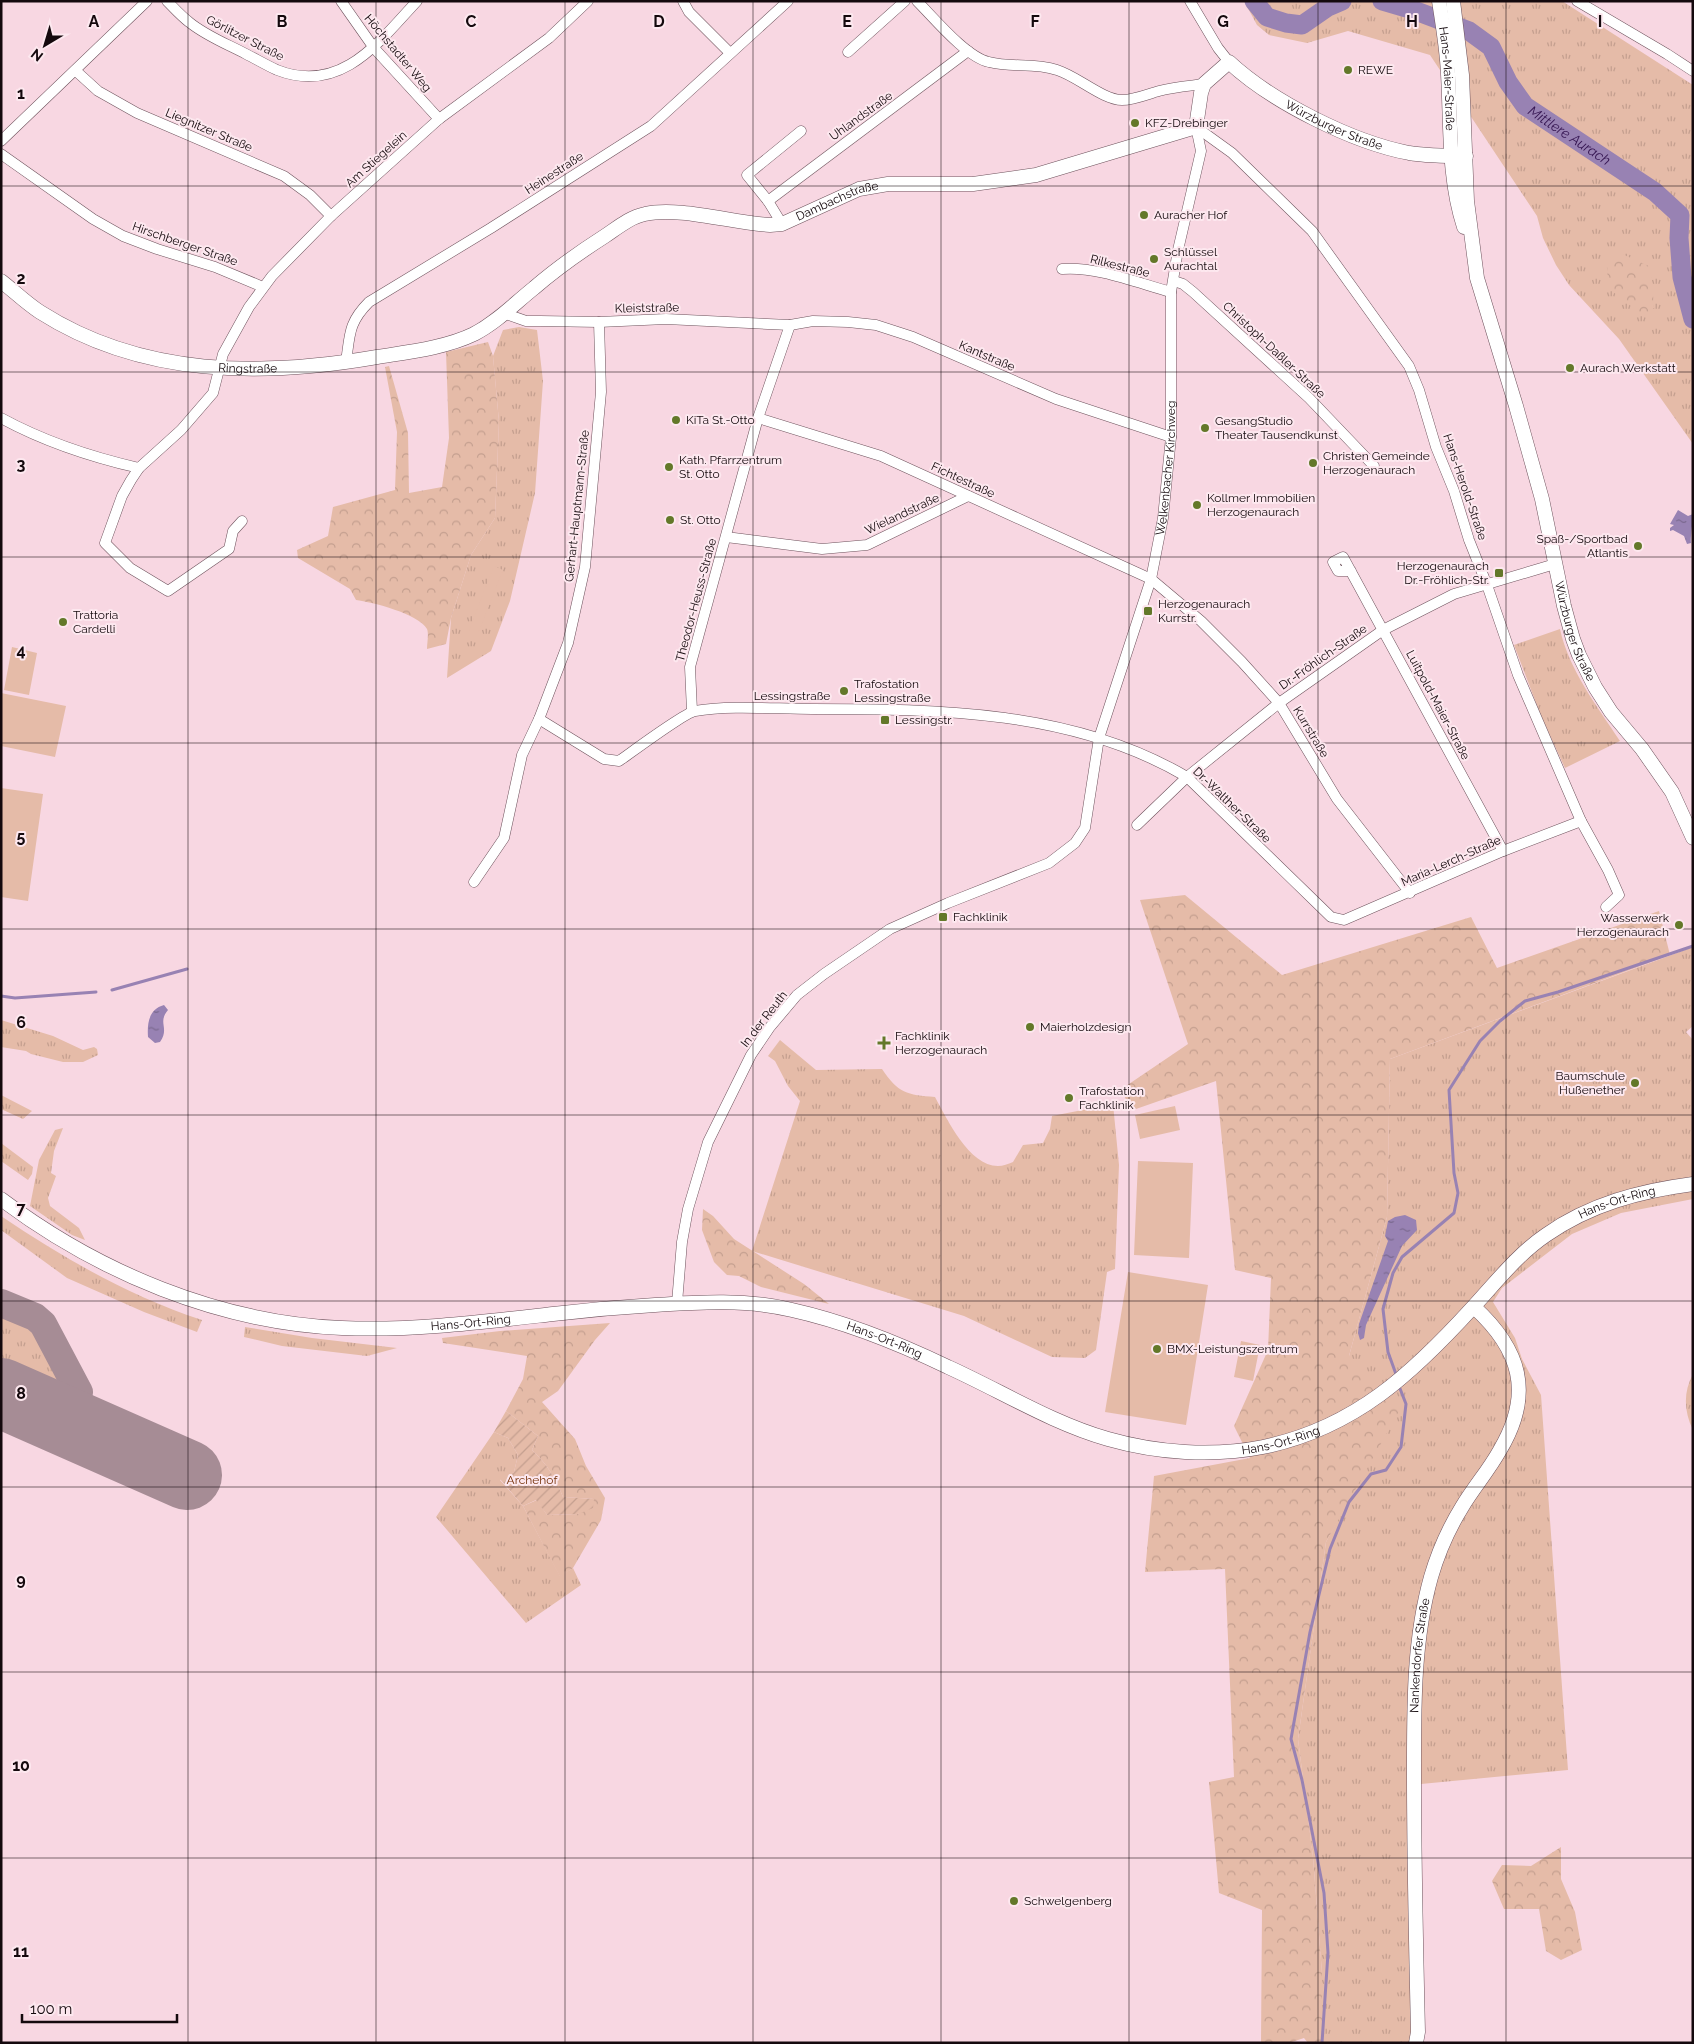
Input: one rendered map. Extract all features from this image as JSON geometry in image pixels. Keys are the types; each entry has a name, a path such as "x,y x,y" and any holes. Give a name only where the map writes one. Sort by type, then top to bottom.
{"street":[{"path":"1,141 148,1"},
{"name":"Görlitzer Straße","path":"167,1 189,22 211,36 277,70 297,75 324,75 345,67 374,48 417,1"},
{"name":"Höchstadter Weg","path":"340,1 374,48 439,119"},
{"name":"Am Stiegelein","path":"242,521 233,531 229,549 168,591 130,568 105,543 122,496 139,468 181,430 213,393 223,354 263,287 331,216 439,119 549,38 588,1"},
{"path":"683,1 689,12 730,53"},
{"name":"Heinestraße","path":"346,362 353,322 369,302 491,228 651,126 788,1"},
{"path":"848,52 905,1"},
{"path":"917,1 968,51 988,62 1006,65 1030,64 1058,70 1086,84 1102,95 1122,100 1162,90 1204,84 1229,62"},
{"name":"Würzburger Straße","path":"1190,1 1218,48 1229,62 1270,94 1318,120 1378,144 1408,153 1466,156 1467,201 1477,278 1542,499 1574,639 1587,672 1611,712 1642,749 1672,792 1693,838"},
{"name":"Hans-Maier-Straße","path":"1439,1 1455,74 1466,156"},
{"name":"Hans-Maier-Straße","path":"1452,156 1455,74 1453,1"},
{"path":"1577,1 1593,5 1693,71"},
{"name":"Uhlandstraße","path":"768,201 968,51"},
{"name":"Liegnitzer Straße","path":"76,70 98,91 137,113 284,176 310,195 331,216"},
{"name":"Welkenbacher Kirchweg","path":"1075,843 1085,828 1099,738 1151,578 1163,518 1171,437 1171,292 1178,250 1201,151 1196,127 1204,84"},
{"name":"Dambachstraße","path":"506,314 559,267 630,219 644,214 659,212 682,213 753,224 782,224 859,189 888,184 973,184 1036,175 1196,127"},
{"name":"Hans-Herold-Straße","path":"1196,127 1232,153 1312,231 1409,366 1518,675 1581,820 1608,870 1619,896 1606,907"},
{"path":"782,224 768,201 747,175 801,131"},
{"name":"Hirschberger Straße","path":"1,154 93,219 124,236 157,249 215,266 263,287"},
{"name":"Würzburger Straße","path":"1452,156 1457,206 1473,254"},
{"name":"Rilkestraße","path":"1062,269 1073,268 1092,271 1171,292"},
{"name":"Ringstraße","path":"1,281 39,312 92,339 119,350 152,358 218,369 304,368 414,351 475,334 506,314"},
{"name":"Christoph-Daßler-Straße","path":"1174,281 1183,284 1193,292 1309,398 1374,466"},
{"name":"Kleiststraße","path":"506,314 526,321 599,322 666,319 790,325"},
{"name":"Kantstraße","path":"790,325 813,321 876,325 912,337 1056,399 1171,437"},
{"name":"Gerhart-Hauptmann-Straße","path":"474,882 504,838 522,755 540,719 568,643 585,568 601,392 599,322"},
{"name":"Theodor-Heuss-Straße","path":"692,711 690,667 758,418 790,325"},
{"path":"1,418 70,450 97,459 139,468"},
{"name":"Fichtestraße","path":"758,418 881,456 1151,578"},
{"name":"Wielandstraße","path":"726,537 822,548 867,545 968,496"},
{"name":"Dr.-Fröhlich-Straße","path":"1137,825 1187,777 1278,703 1383,630 1454,594 1556,564"},
{"name":"Luitpold-Maier-Straße","path":"1351,571 1503,852"},
{"name":"Kurrstraße","path":"1151,578 1201,621 1242,662 1278,703 1337,799 1410,893"},
{"name":"Lessingstraße","path":"692,711 822,709 956,713 1034,722 1099,738"},
{"path":"540,719 604,759 619,761 692,711"},
{"name":"Dr.-Walther-Straße","path":"1099,738 1168,766 1187,777 1331,917"},
{"name":"Maria-Lerch-Straße","path":"1331,917 1344,920 1581,820"},
{"name":"In der Reuth","path":"678,1304 682,1242 688,1209 708,1142 751,1055 770,1027 798,996 824,974 890,929 948,903 1049,863 1075,843"},
{"name":"Hans-Ort-Ring","path":"1,1199 31,1222 81,1252 132,1277 185,1297 242,1314 291,1324 338,1328 387,1329 590,1309 678,1304 745,1303 788,1308 896,1343 1061,1421 1107,1439 1177,1452 1224,1453 1296,1439 1330,1426 1368,1405 1430,1353 1519,1256 1545,1235 1577,1216 1634,1194 1693,1184"},
{"name":"Nankendorfer Straße","path":"1416,2043 1418,2032 1414,1854 1414,1702 1418,1645 1424,1606 1431,1576 1450,1527 1494,1460 1510,1431 1516,1412 1519,1387 1516,1365 1505,1341 1488,1320 1474,1307"}],"green space":[{"path":"1244,1 1562,1 1693,85 1693,444 1619,339 1569,285 1556,265 1543,238 1537,216 1430,55 1348,31 1307,43 1269,35 1257,25"},
{"path":"1622,254 1651,267 1654,308 1644,316 1608,288 1607,262"},
{"path":"519,327 537,330 543,381 535,493 510,601 491,651 447,678 451,618 471,555 495,518 499,422 493,356 503,330"},
{"path":"488,342 493,356 499,422 495,518 471,555 451,618 446,644 427,649 428,631 415,618 373,603 356,600 350,589 298,558 297,550 328,536 333,507 395,490 397,432 385,367 389,366 408,433 409,493 442,487 449,438 446,352"},
{"path":"494,566 503,570 478,633 469,630"},
{"path":"1560,629 1564,644 1577,673 1620,741 1565,768 1541,716 1514,645"},
{"path":"12,647 37,653 29,695 4,690"},
{"path":"1,693 66,706 55,757 1,746"},
{"path":"1,788 43,794 28,901 1,897"},
{"path":"1185,895 1282,975 1471,917 1497,968 1659,911 1670,955 1390,1059 1387,1217 1349,1356 1402,1406 1326,1542 1298,1739 1313,1857 1322,1973 1322,2043 1308,2043 1304,2038 1289,2043 1261,2043 1262,1910 1219,1893 1209,1782 1234,1777 1225,1569 1145,1572 1154,1476 1250,1458 1234,1426 1268,1350 1271,1278 1235,1270 1216,1081 1136,1109 1125,1098 1126,1086 1188,1044 1140,900"},
{"path":"1693,947 1693,1026 1686,1032 1693,1040 1693,1199 1621,1213 1572,1234 1502,1288 1493,1302 1515,1338 1522,1359 1541,1395 1568,1770 1421,1784 1420,2043 1322,2043 1322,1973 1313,1857 1298,1739 1326,1542 1357,1483 1349,1356 1387,1217 1390,1059"},
{"path":"1,1020 53,1036 83,1050 94,1047 97,1049 98,1055 83,1062 63,1062 26,1051 1,1047"},
{"path":"780,1040 816,1070 882,1069 898,1088 910,1094 935,1097 960,1140 968,1150 987,1164 998,1166 1013,1162 1023,1145 1043,1143 1050,1129 1052,1116 1113,1104 1119,1165 1115,1269 1107,1272 1096,1350 1085,1358 1052,1357 964,1316 752,1251 800,1101 788,1086 775,1061 768,1056"},
{"path":"1,1095 32,1111 23,1119 1,1109"},
{"path":"1175,1106 1180,1130 1140,1139 1135,1115"},
{"path":"63,1128 54,1151 51,1173 56,1176 48,1198 50,1206 79,1228 85,1240 72,1235 30,1206 39,1160 55,1130"},
{"path":"1,1143 33,1167 32,1174 28,1180 1,1161"},
{"path":"1138,1161 1193,1163 1189,1258 1134,1255"},
{"path":"703,1209 713,1216 734,1239 804,1284 829,1304 761,1287 739,1276 727,1275 714,1262 702,1230"},
{"path":"1,1216 49,1247 123,1288 202,1320 197,1332 144,1312 67,1278 1,1230"},
{"name":"BMX-Leistungszentrum","path":"1128,1272 1208,1285 1186,1425 1105,1412"},
{"path":"1,1309 36,1325 66,1379 63,1389 55,1392 40,1391 1,1374"},
{"path":"610,1323 595,1340 558,1391 542,1402 575,1439 586,1466 605,1498 601,1520 573,1568 560,1577 523,1506 537,1500 547,1515 578,1514 594,1499 563,1497 550,1471 532,1450 538,1436 506,1411 523,1379 527,1356 443,1343 442,1338 500,1331"},
{"path":"245,1327 312,1338 397,1348 367,1356 282,1346 244,1337"},
{"path":"1241,1341 1260,1345 1253,1381 1234,1377"},
{"path":"1693,1374 1693,1430 1686,1409 1686,1395"},
{"name":"Archehof","path":"506,1411 538,1436 532,1450 550,1471 563,1497 594,1499 593,1508 578,1514 547,1515 536,1500 523,1506 500,1479 514,1472 518,1455 508,1438 494,1432"},
{"path":"494,1432 508,1438 518,1455 514,1472 500,1480 523,1506 560,1576 573,1568 581,1585 526,1623 436,1517"},
{"path":"1561,1847 1561,1879 1575,1912 1582,1950 1561,1960 1546,1951 1539,1909 1504,1909 1492,1881 1502,1865 1531,1866"}],"water":[{"path":"1678,510 1688,516 1693,514 1691,543 1687,544 1684,536 1673,530 1670,531 1670,528 1674,525 1670,524"},
{"path":"164,1005 168,1010 164,1019 164,1033 160,1042 155,1043 148,1037 150,1017 155,1010"},
{"path":"1405,1215 1416,1220 1417,1230 1402,1246 1366,1325 1364,1338 1360,1340 1358,1333 1359,1324 1388,1241 1385,1236 1388,1221"}],"waterway":[{"name":"Mittlere Aurach","path":"1254,1 1267,17 1286,23 1302,25 1328,7 1342,1"},
{"name":"Mittlere Aurach","path":"1382,1 1416,11 1469,31 1491,47 1508,82 1525,106 1655,192 1680,215 1679,238 1682,277 1693,319"},
{"path":"1397,1377 1388,1352 1383,1309 1393,1273 1402,1257 1454,1213 1458,1193 1454,1173 1449,1090 1480,1041 1500,1021 1525,1001 1558,992 1693,946"},
{"path":"112,990 187,969"},
{"path":"1,996 15,998 96,992"},
{"path":"1322,2043 1328,1953 1324,1893 1302,1780 1291,1739 1310,1632 1330,1549 1349,1502 1371,1474 1386,1470 1401,1447 1406,1404 1399,1386"}],"taxiway":[{"path":"1,1303 35,1317 43,1324 79,1392 69,1423"}],"runway":[{"path":"1,1393 187,1475"}],"place":[{"name":"REWE","path":"1348,70"},
{"name":"KFZ-Drebinger","path":"1135,123"},
{"name":"Auracher Hof","path":"1144,215"},
{"name":"Schlüssel Aurachtal","path":"1154,259"},
{"name":"Aurach Werkstatt","path":"1570,368"},
{"name":"KiTa St.-Otto","path":"676,420"},
{"name":"GesangStudio Theater Tausendkunst","path":"1205,428"},
{"name":"Christen Gemeinde Herzogenaurach","path":"1313,463"},
{"name":"Kath. Pfarrzentrum St. Otto","path":"669,467"},
{"name":"Kollmer Immobilien Herzogenaurach","path":"1197,505"},
{"name":"St. Otto","path":"670,520"},
{"name":"Spaß-/Sportbad Atlantis","path":"1638,546"},
{"name":"Herzogenaurach Dr.-Fröhlich-Str.","path":"1499,573"},
{"name":"Herzogenaurach Kurrstr.","path":"1148,611"},
{"name":"Trattoria Cardelli","path":"63,622"},
{"name":"Trafostation Lessingstraße","path":"844,691"},
{"name":"Lessingstr.","path":"885,720"},
{"name":"Fachklinik","path":"943,917"},
{"name":"Wasserwerk Herzogenaurach","path":"1679,925"},
{"name":"Maierholzdesign","path":"1030,1027"},
{"name":"Fachklinik Herzogenaurach","path":"884,1043"},
{"name":"Baumschule Hußenether","path":"1635,1083"},
{"name":"Trafostation Fachklinik","path":"1069,1098"},
{"name":"BMX-Leistungszentrum","path":"1157,1349"},
{"name":"Schwelgenberg","path":"1014,1901"}]}
